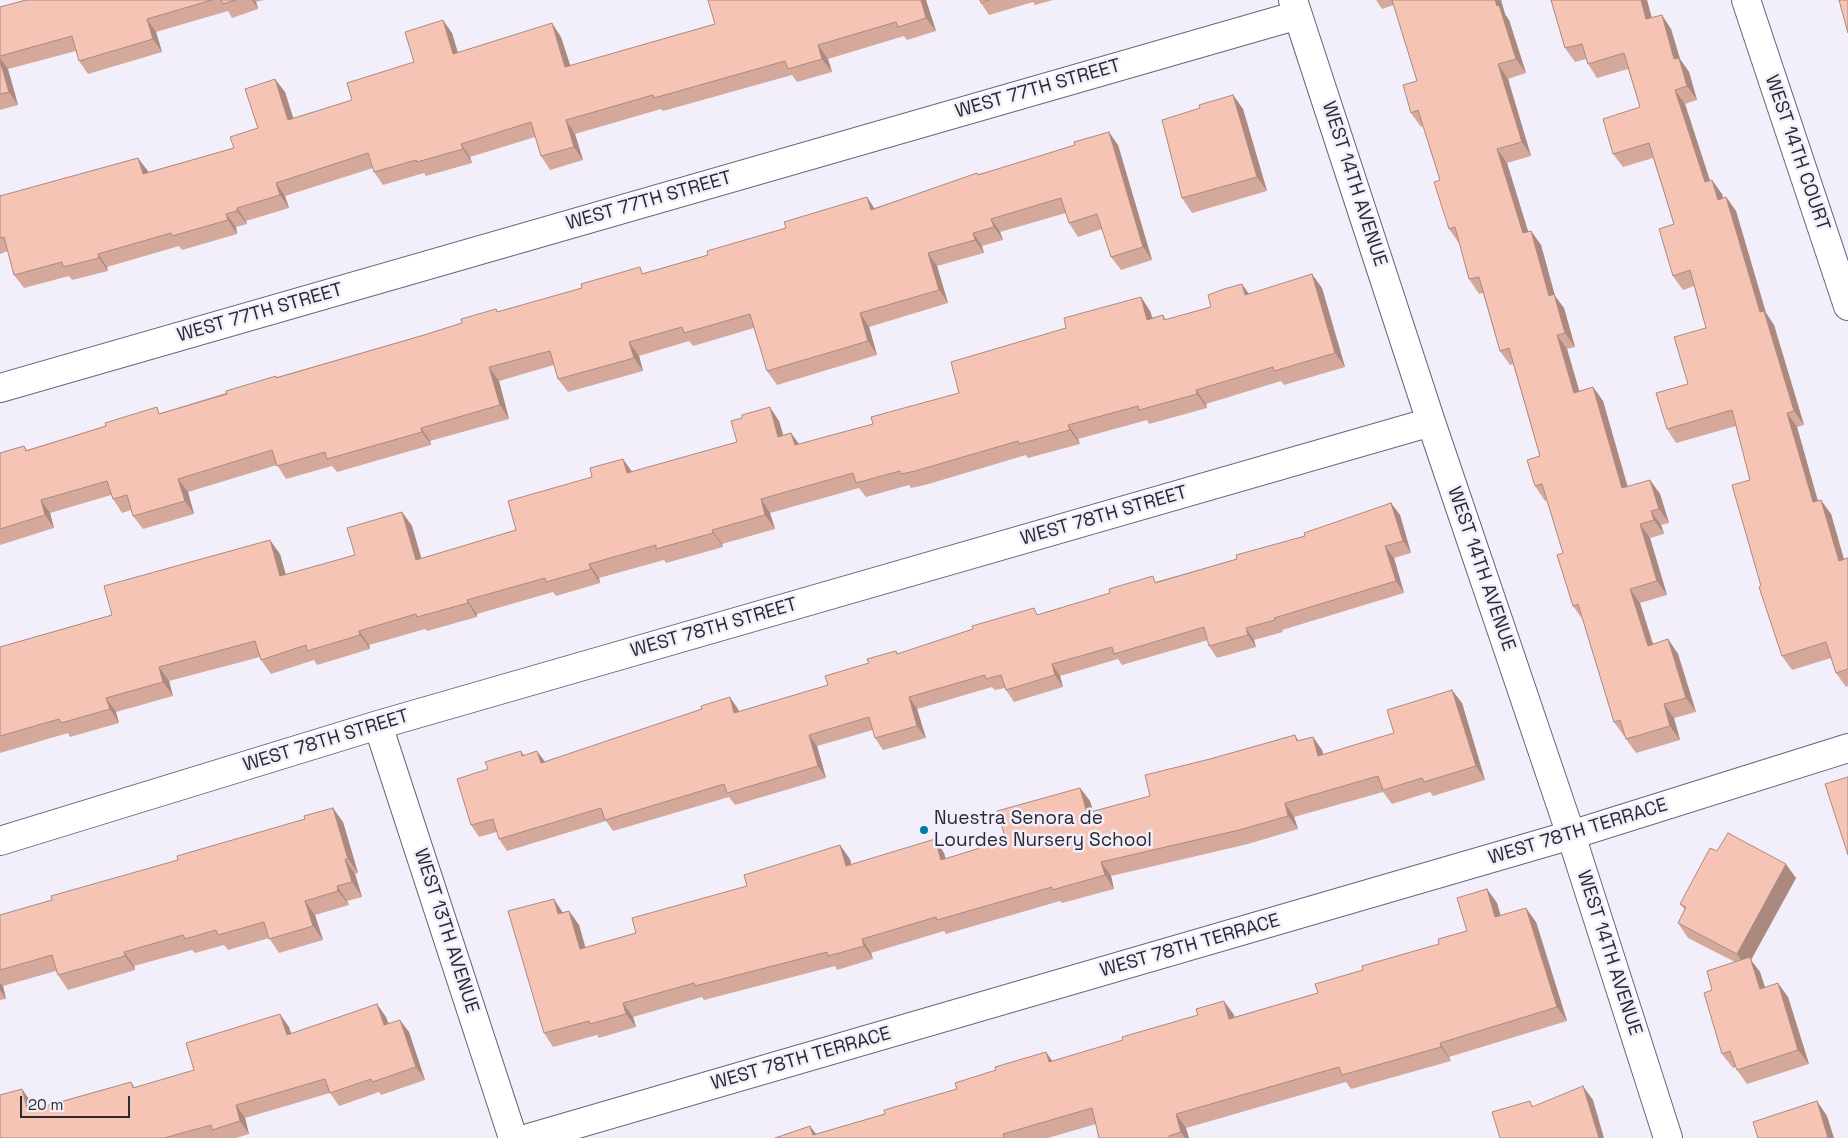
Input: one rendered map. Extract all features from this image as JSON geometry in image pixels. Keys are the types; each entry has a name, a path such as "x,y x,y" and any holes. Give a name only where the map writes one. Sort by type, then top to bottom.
{"street":[{"name":"WEST 14TH COURT","path":"1746,0 1848,306"},
{"name":"WEST 77TH STREET","path":"0,388 1296,7"},
{"name":"WEST 14TH AVENUE","path":"1296,7 1431,422 1571,835 1668,1138"},
{"name":"WEST 78TH STREET","path":"0,841 378,725 1431,422"},
{"name":"WEST 13TH AVENUE","path":"378,725 513,1138"},
{"name":"WEST 78TH TERRACE","path":"529,1138 1571,835 1848,748"}],"building":[{"path":"26,0 212,0 147,19 153,39 79,61 72,36 0,56 0,7"},
{"path":"221,0 236,0 223,4"},
{"path":"708,0 921,0 926,18 898,27 896,22 818,45 822,59 788,69 785,61 654,98 653,95 566,120 574,147 541,156 531,122 461,144 463,149 374,172 368,153 276,183 280,195 237,208 237,211 226,214 228,220 172,236 171,233 98,254 99,258 63,267 62,262 14,275 4,237 0,238 0,196 138,158 143,174 234,148 230,137 258,128 245,89 275,79 288,120 352,100 347,83 414,62 405,32 443,20 453,54 552,23 565,67 715,24"},
{"path":"1392,0 1495,0 1497,6 1499,5 1516,59 1498,64 1522,142 1497,149 1523,233 1531,231 1549,296 1554,294 1565,333 1557,335 1574,393 1593,387 1622,488 1650,480 1659,509 1651,511 1654,520 1640,524 1657,581 1630,589 1648,646 1668,639 1686,698 1664,704 1670,726 1626,739 1620,720 1614,722 1578,604 1573,606 1557,555 1563,553 1542,484 1535,486 1527,460 1540,456 1509,348 1500,351 1479,277 1469,279 1455,227 1449,229 1434,182 1440,180 1418,110 1411,113 1403,85 1417,81"},
{"path":"1551,0 1641,0 1646,19 1662,15 1674,59 1679,58 1687,86 1675,90 1705,182 1712,180 1718,200 1726,197 1760,312 1764,311 1794,411 1787,413 1813,502 1821,500 1839,561 1848,558 1848,669 1836,673 1826,642 1782,656 1759,587 1761,586 1732,485 1750,480 1732,410 1667,429 1656,393 1688,384 1674,337 1706,328 1690,270 1673,276 1659,229 1674,224 1649,143 1613,154 1603,119 1640,107 1624,53 1588,64 1582,44 1565,48"},
{"path":"1839,0 1848,0 1848,33"},
{"path":"0,61 9,92 0,94"},
{"path":"1233,95 1257,177 1182,198 1162,120 1200,108 1199,105"},
{"path":"1109,132 1143,247 1111,257 1097,214 1069,223 1061,198 991,219 994,227 973,233 975,240 928,253 939,290 860,313 868,341 767,371 750,314 684,333 682,327 629,342 634,358 558,379 550,351 489,367 500,405 421,428 422,432 327,459 325,452 277,466 272,450 178,479 185,501 133,516 127,495 113,499 107,481 41,500 45,515 0,529 0,453 24,446 26,451 106,426 105,423 157,407 159,414 227,394 226,391 276,376 276,378 424,335 462,323 461,319 496,309 497,312 582,288 581,284 640,267 642,274 708,255 707,251 786,228 784,222 867,197 871,210 977,173 978,175 1075,145 1074,142"},
{"path":"1312,274 1335,353 1274,371 1273,367 1196,390 1197,394 1139,410 1138,406 1068,425 1070,430 1019,444 1018,441 915,471 901,474 900,471 856,483 853,473 761,499 765,515 712,530 713,533 656,549 656,545 589,564 591,569 546,582 545,578 467,600 468,603 417,617 416,614 359,631 360,635 307,651 306,645 261,660 255,641 159,667 163,682 106,698 110,709 61,723 59,719 0,736 0,647 112,615 104,586 270,540 280,576 355,555 347,528 402,512 416,560 516,530 508,501 592,477 590,468 623,459 627,473 737,442 731,421 742,418 742,415 770,407 778,437 791,433 795,445 873,424 871,417 959,393 951,362 1066,328 1064,318 1141,297 1147,320 1163,315 1164,320 1211,307 1208,295 1224,289 1242,284 1245,295"},
{"path":"1391,503 1403,541 1385,546 1396,581 1246,628 1248,635 1209,646 1204,627 1114,654 1112,647 1052,664 1055,675 1006,690 1001,675 986,679 985,675 909,697 917,726 875,738 869,717 809,735 818,766 727,793 724,784 605,820 601,808 499,839 493,819 471,825 457,779 488,769 485,762 521,751 522,756 537,751 541,763 702,709 701,706 730,697 734,713 828,685 825,676 869,663 867,659 896,651 897,654 973,629 972,626 1034,608 1037,615 1110,593 1109,589 1153,576 1155,583 1237,559 1236,555 1305,536 1304,533"},
{"path":"1452,690 1476,766 1424,782 1422,778 1383,790 1378,776 1285,803 1288,816 1239,830 1101,862 1105,875 1052,890 1052,887 937,920 936,917 862,939 864,946 828,956 827,952 695,986 694,983 623,1003 626,1014 590,1024 589,1021 544,1033 508,911 554,899 558,914 569,911 580,949 636,933 632,918 747,886 744,875 840,845 846,866 935,839 941,860 1006,840 997,811 1080,788 1087,813 1150,796 1145,775 1295,735 1297,741 1313,737 1318,756 1394,733 1387,710"},
{"path":"1848,777 1848,855 1825,784"},
{"path":"333,808 348,859 345,859 352,882 337,886 338,891 305,901 313,926 269,939 264,922 218,935 216,930 185,939 183,935 124,952 125,956 58,975 52,955 0,970 0,915 52,900 51,896 178,860 177,856 305,819 304,816"},
{"path":"1728,833 1786,864 1737,954 1678,923 1686,907 1680,904 1710,848 1717,851"},
{"path":"1487,889 1495,917 1526,908 1557,1007 1440,1043 1441,1047 1342,1075 1339,1067 1176,1114 1181,1132 1169,1136 1170,1138 1099,1138 1092,1108 1003,1134 1004,1138 775,1138 810,1126 813,1135 885,1114 884,1110 957,1089 955,1083 996,1070 995,1067 1046,1052 1049,1062 1123,1040 1122,1037 1198,1015 1196,1009 1224,1001 1229,1019 1318,993 1315,984 1363,970 1362,966 1439,944 1438,939 1467,931 1457,898"},
{"path":"1750,957 1760,989 1778,983 1798,1050 1737,1070 1730,1051 1722,1054 1704,993 1712,990 1707,971"},
{"path":"377,1004 384,1025 400,1020 416,1067 372,1082 371,1079 330,1093 325,1079 236,1105 240,1121 212,1130 211,1125 164,1138 0,1138 0,1095 22,1089 28,1111 131,1082 133,1088 194,1070 186,1043 280,1014 287,1035"},
{"path":"1583,1086 1599,1138 1500,1138 1492,1112 1530,1101 1532,1107"},
{"path":"1817,1101 1828,1138 1758,1138 1753,1122"}],"place":[{"name":"Nuestra Senora de Lourdes Nursery School","path":"924,830"}]}
